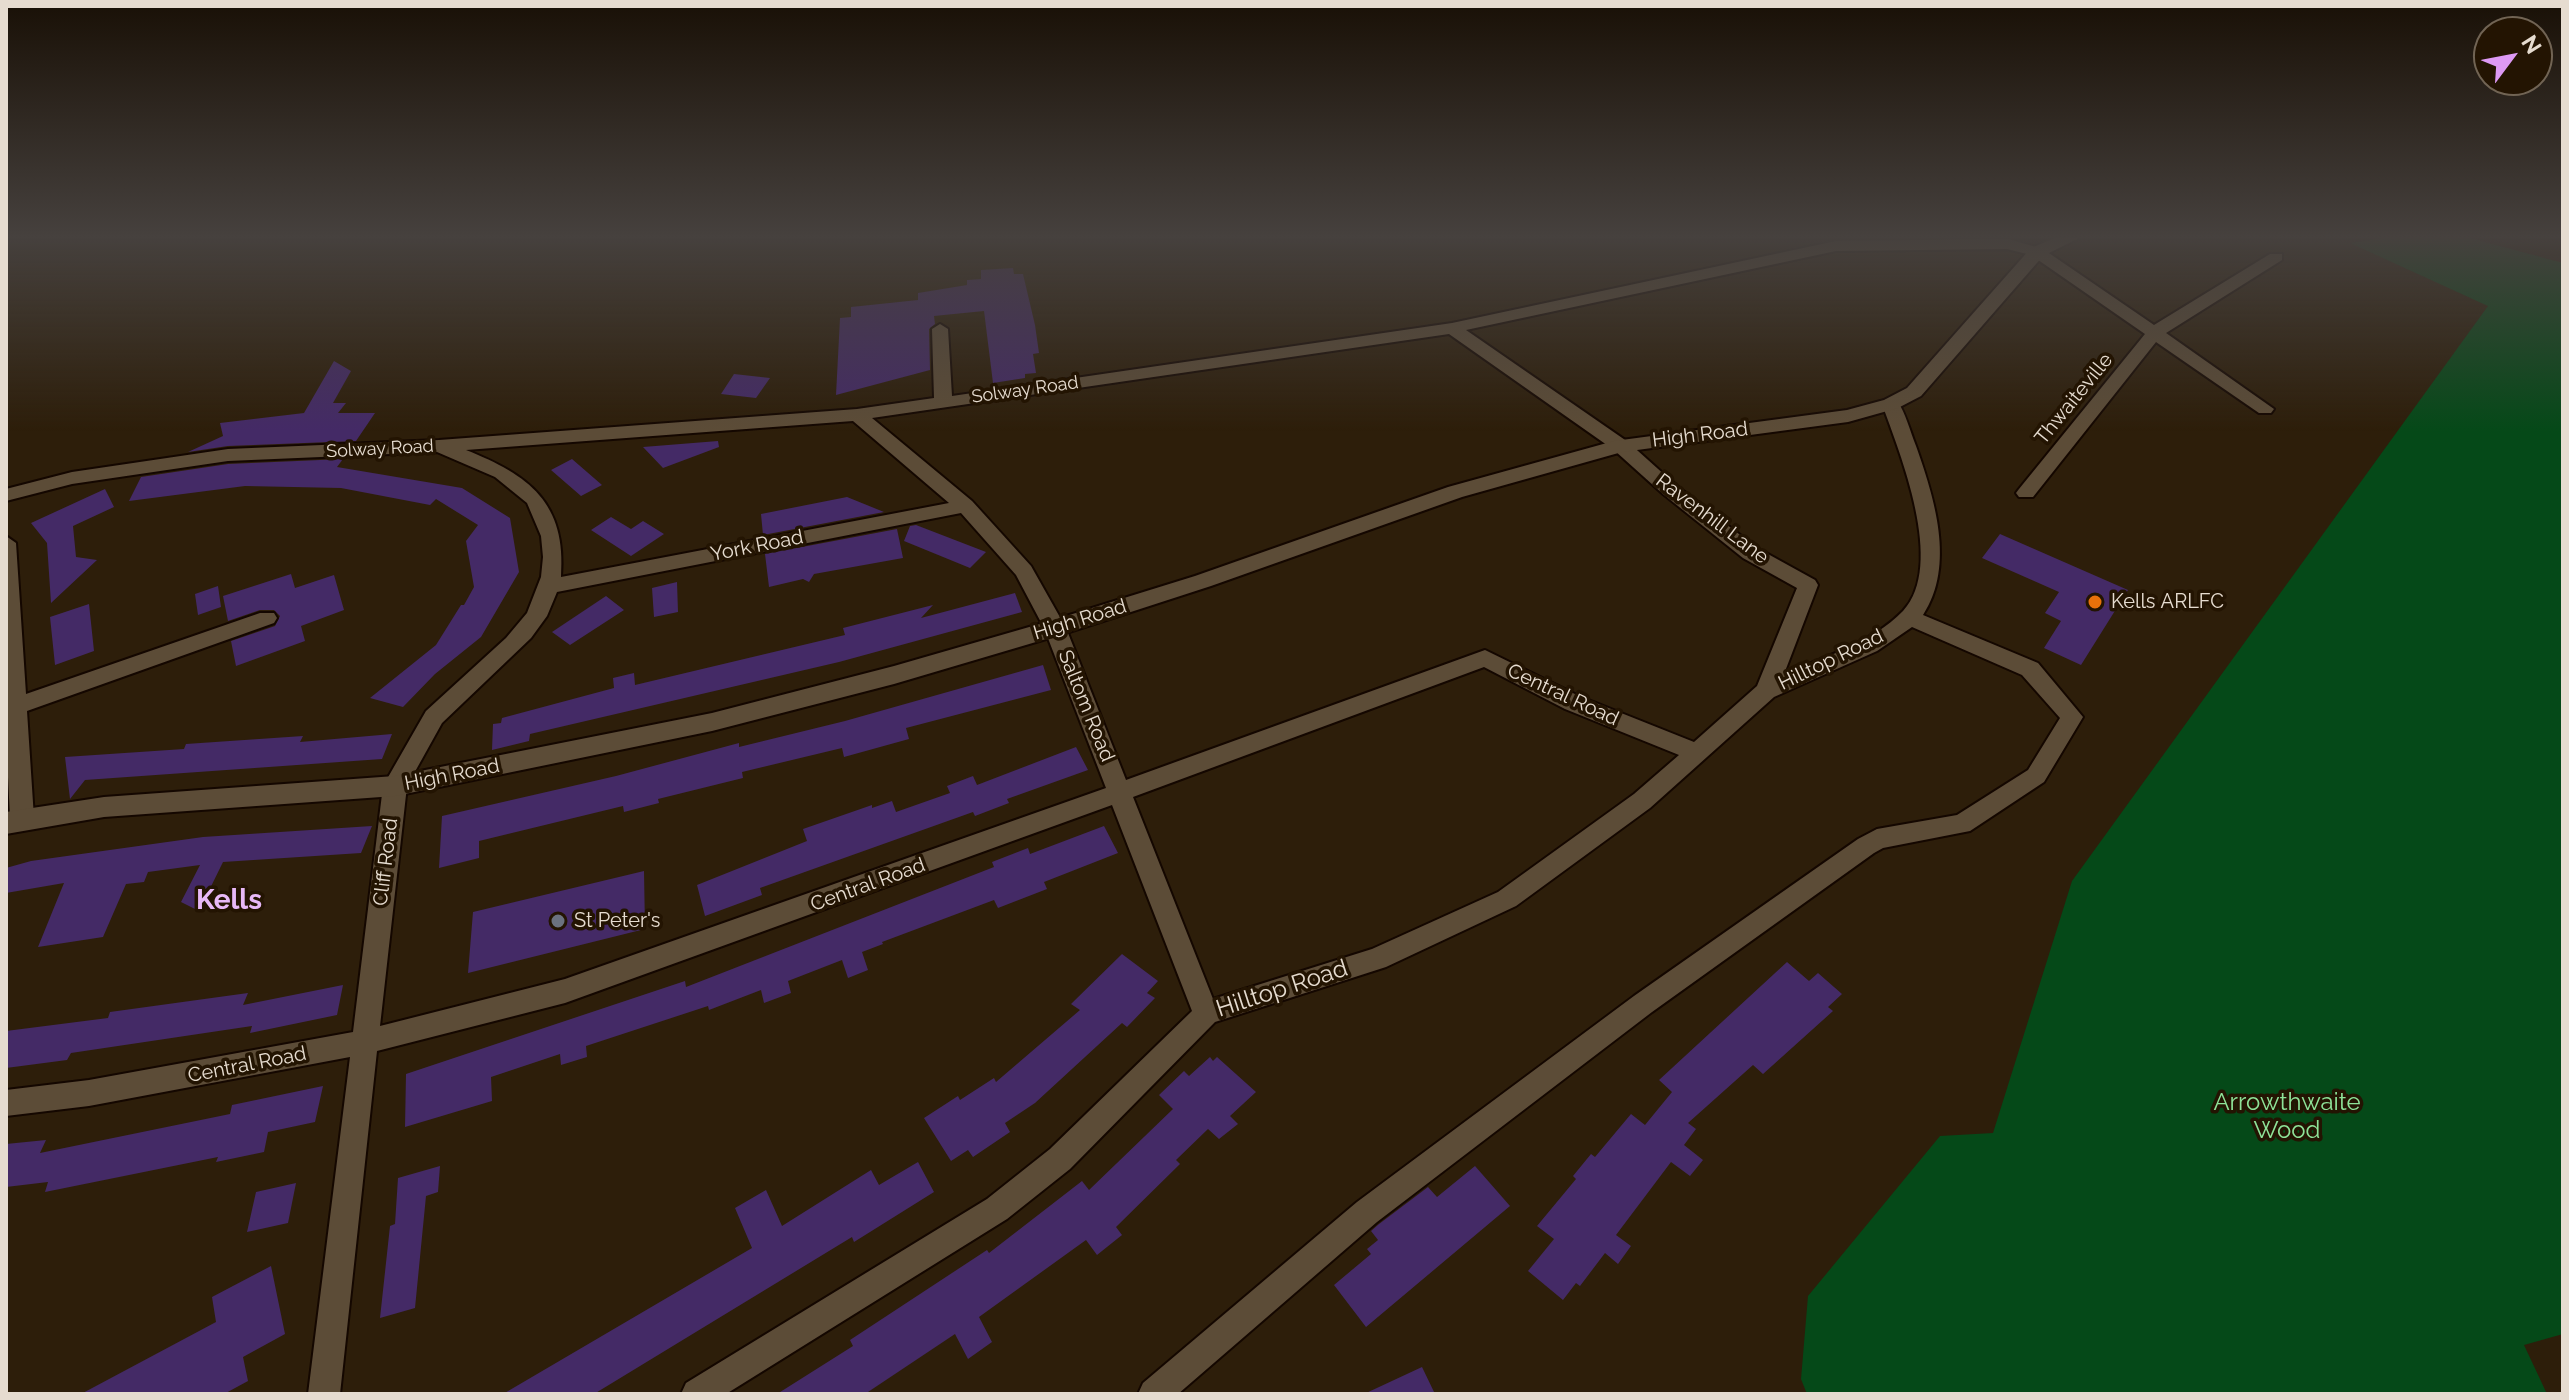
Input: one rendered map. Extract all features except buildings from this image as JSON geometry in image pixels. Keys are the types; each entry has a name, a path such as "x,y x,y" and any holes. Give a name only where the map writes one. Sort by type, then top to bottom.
{"street":[{"name":"Solway Road","path":"6,495 72,478 228,455 439,446 857,415 1452,328 1582,300"},
{"name":"High Road","path":"14,820 104,807 395,786 712,722 894,675 1203,581 1455,492 1621,446 1848,416 1891,404 1914,392 1995,300"},
{"path":"2108,300 2265,409"},
{"name":"Thwaiteville","path":"2026,493 2155,332 2206,300"},
{"name":"Ravenhill Lane","path":"1452,328 1621,446 1670,490 1750,553 1808,585"},
{"path":"940,329 943,402"},
{"name":"Hilltop Road","path":"697,1394 997,1209 1060,1159 1206,1014 1238,1001 1377,959 1507,899 1642,801 1766,691 1883,638 1909,617 1921,601 1928,577 1928,528 1909,453 1891,404"},
{"name":"Saltom Road","path":"857,415 965,506 1024,571 1055,628 1206,1014"},
{"name":"Cliff Road","path":"324,1394 395,786 417,740 436,714 526,630 549,586 552,567 551,530 534,498 499,472 439,446"},
{"name":"York Road","path":"549,586 965,506"},
{"path":"6,543 14,707 14,820"},
{"name":"Hilltop Road","path":"1766,691 1808,585"},
{"path":"1154,1394 1367,1212 1643,1004 1866,846 1877,839 1962,824 2036,776 2072,717 2030,669 1909,617"},
{"path":"14,707 267,618"},
{"name":"Central Road","path":"6,1103 119,1088 365,1042 565,991 903,872 1485,658 1573,703 1699,753"}],"green space":[{"name":"Arrowthwaite Wood","path":"2476,300 2563,300 2563,1334 2524,1345 2547,1394 1807,1394 1801,1379 1808,1296 1940,1136 1993,1133 2072,881 2488,306"}],"place":[{"name":"Kells ARLFC","path":"2095,602"},
{"name":"St Peter's","path":"558,921"}],"district":[{"name":"Kells","path":"229,901"}]}
